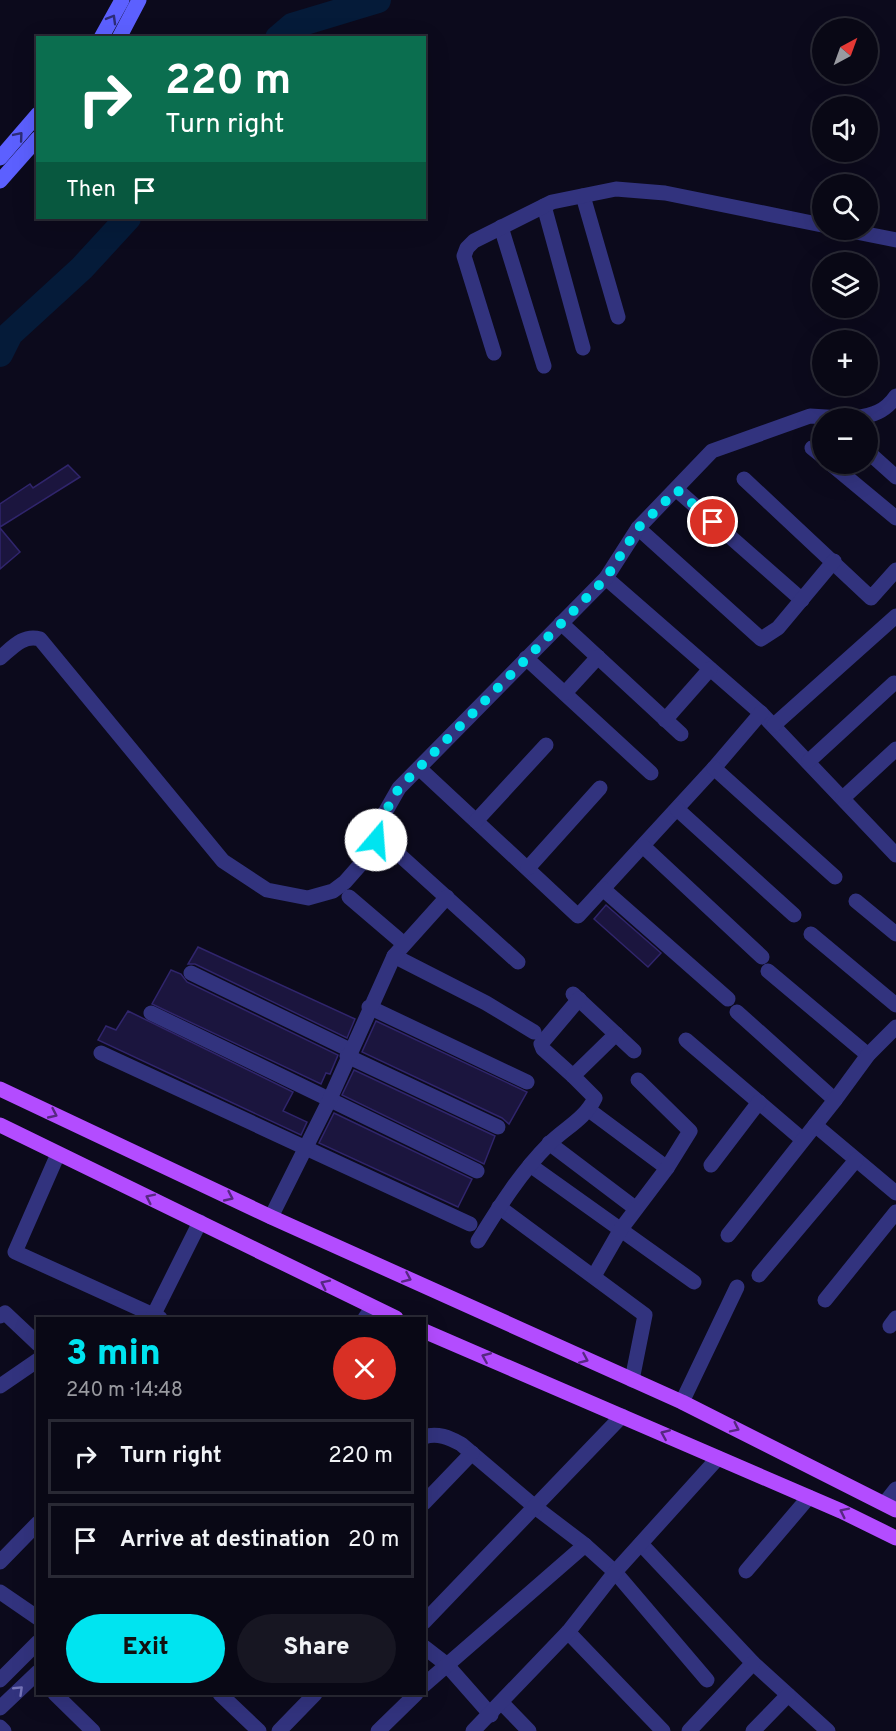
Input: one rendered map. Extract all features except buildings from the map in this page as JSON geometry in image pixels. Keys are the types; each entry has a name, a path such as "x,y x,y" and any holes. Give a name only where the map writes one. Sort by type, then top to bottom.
{"main road":[{"path":"102,36 122,0"},
{"path":"120,36 139,0"},
{"path":"0,158 36,116"},
{"path":"0,181 36,140"},
{"path":"0,1089 271,1217 682,1402 890,1507"},
{"path":"0,1125 200,1222 369,1313 390,1317"},
{"path":"426,1332 809,1497 896,1538"}],"street":[{"path":"494,352 464,256 467,248 474,241 544,206 616,189 665,193 812,223"},
{"path":"584,196 618,317"},
{"path":"544,206 583,348"},
{"path":"501,227 544,366"},
{"path":"878,236 896,240"},
{"path":"878,414 890,405 896,396"},
{"path":"0,658 29,637 40,639 48,645 223,861 267,890 308,898 333,891 345,882 367,857 376,840 383,816 399,788 606,578 638,528 712,451 812,416"},
{"path":"878,461 896,477"},
{"path":"843,474 896,518"},
{"path":"744,479 871,598 896,570"},
{"path":"677,490 802,600"},
{"path":"638,528 761,639 769,636 834,561"},
{"path":"606,578 774,725 896,855"},
{"path":"774,725 896,616"},
{"path":"561,623 681,734"},
{"path":"565,693 598,657"},
{"path":"526,658 651,773"},
{"path":"665,720 710,669"},
{"path":"809,761 894,682"},
{"path":"419,768 578,916 644,847 761,713"},
{"path":"476,821 546,745"},
{"path":"843,798 896,749"},
{"path":"714,768 835,877"},
{"path":"528,868 600,788"},
{"path":"677,809 794,915"},
{"path":"644,847 762,957"},
{"path":"393,849 518,963"},
{"path":"603,890 835,1100"},
{"path":"350,897 399,950 534,1032"},
{"path":"271,1217 329,1101 369,1007 399,950 447,897"},
{"path":"856,901 896,934"},
{"path":"810,934 896,1005"},
{"path":"768,971 868,1055"},
{"path":"191,973 498,1127"},
{"path":"478,1241 499,1207 530,1165 549,1143 589,1110 594,1098 541,1044 576,996 634,1051"},
{"path":"369,1007 527,1082"},
{"path":"151,1013 477,1171"},
{"path":"728,1234 868,1055 896,1027"},
{"path":"573,1076 616,1034"},
{"path":"686,1040 803,1140"},
{"path":"101,1053 305,1150 470,1224"},
{"path":"594,1276 621,1228 667,1168 690,1131 638,1080"},
{"path":"711,1165 759,1102"},
{"path":"589,1110 667,1168"},
{"path":"814,1125 896,1193"},
{"path":"549,1143 635,1208"},
{"path":"58,1154 15,1252 154,1317"},
{"path":"759,1275 856,1161"},
{"path":"530,1165 694,1282"},
{"path":"499,1207 645,1315 632,1380"},
{"path":"825,1300 896,1212"},
{"path":"156,1317 200,1222"},
{"path":"682,1402 737,1287"},
{"path":"0,1316 5,1313 36,1342"},
{"path":"0,1386 36,1361"},
{"path":"426,1620 622,1416"},
{"path":"426,1436 431,1434 448,1437 472,1454 535,1508 585,1545 615,1572 707,1680"},
{"path":"426,1501 472,1454"},
{"path":"473,1731 491,1715 568,1632 615,1572 718,1458"},
{"path":"890,1507 896,1488"},
{"path":"746,1570 809,1497"},
{"path":"0,1562 36,1525"},
{"path":"641,1544 753,1663 828,1731"},
{"path":"426,1683 585,1545"},
{"path":"0,1592 36,1617"},
{"path":"568,1632 663,1731"},
{"path":"1,1677 36,1644"},
{"path":"426,1649 446,1664 491,1715"},
{"path":"21,1659 36,1673"},
{"path":"689,1731 753,1663"},
{"path":"0,1708 36,1675"},
{"path":"56,1695 93,1731"},
{"path":"279,1731 314,1695"},
{"path":"378,1731 415,1695"},
{"path":"753,1731 788,1695"},
{"path":"227,1696 259,1731"},
{"path":"502,1703 529,1731"},
{"path":"0,1727 4,1731"}],"waterway":[{"path":"280,36 292,26 378,0"},
{"path":"0,354 10,334 82,268 127,219"}],"route":[{"path":"376,840 383,816 399,788 606,578 638,528 677,490 713,522"}]}
